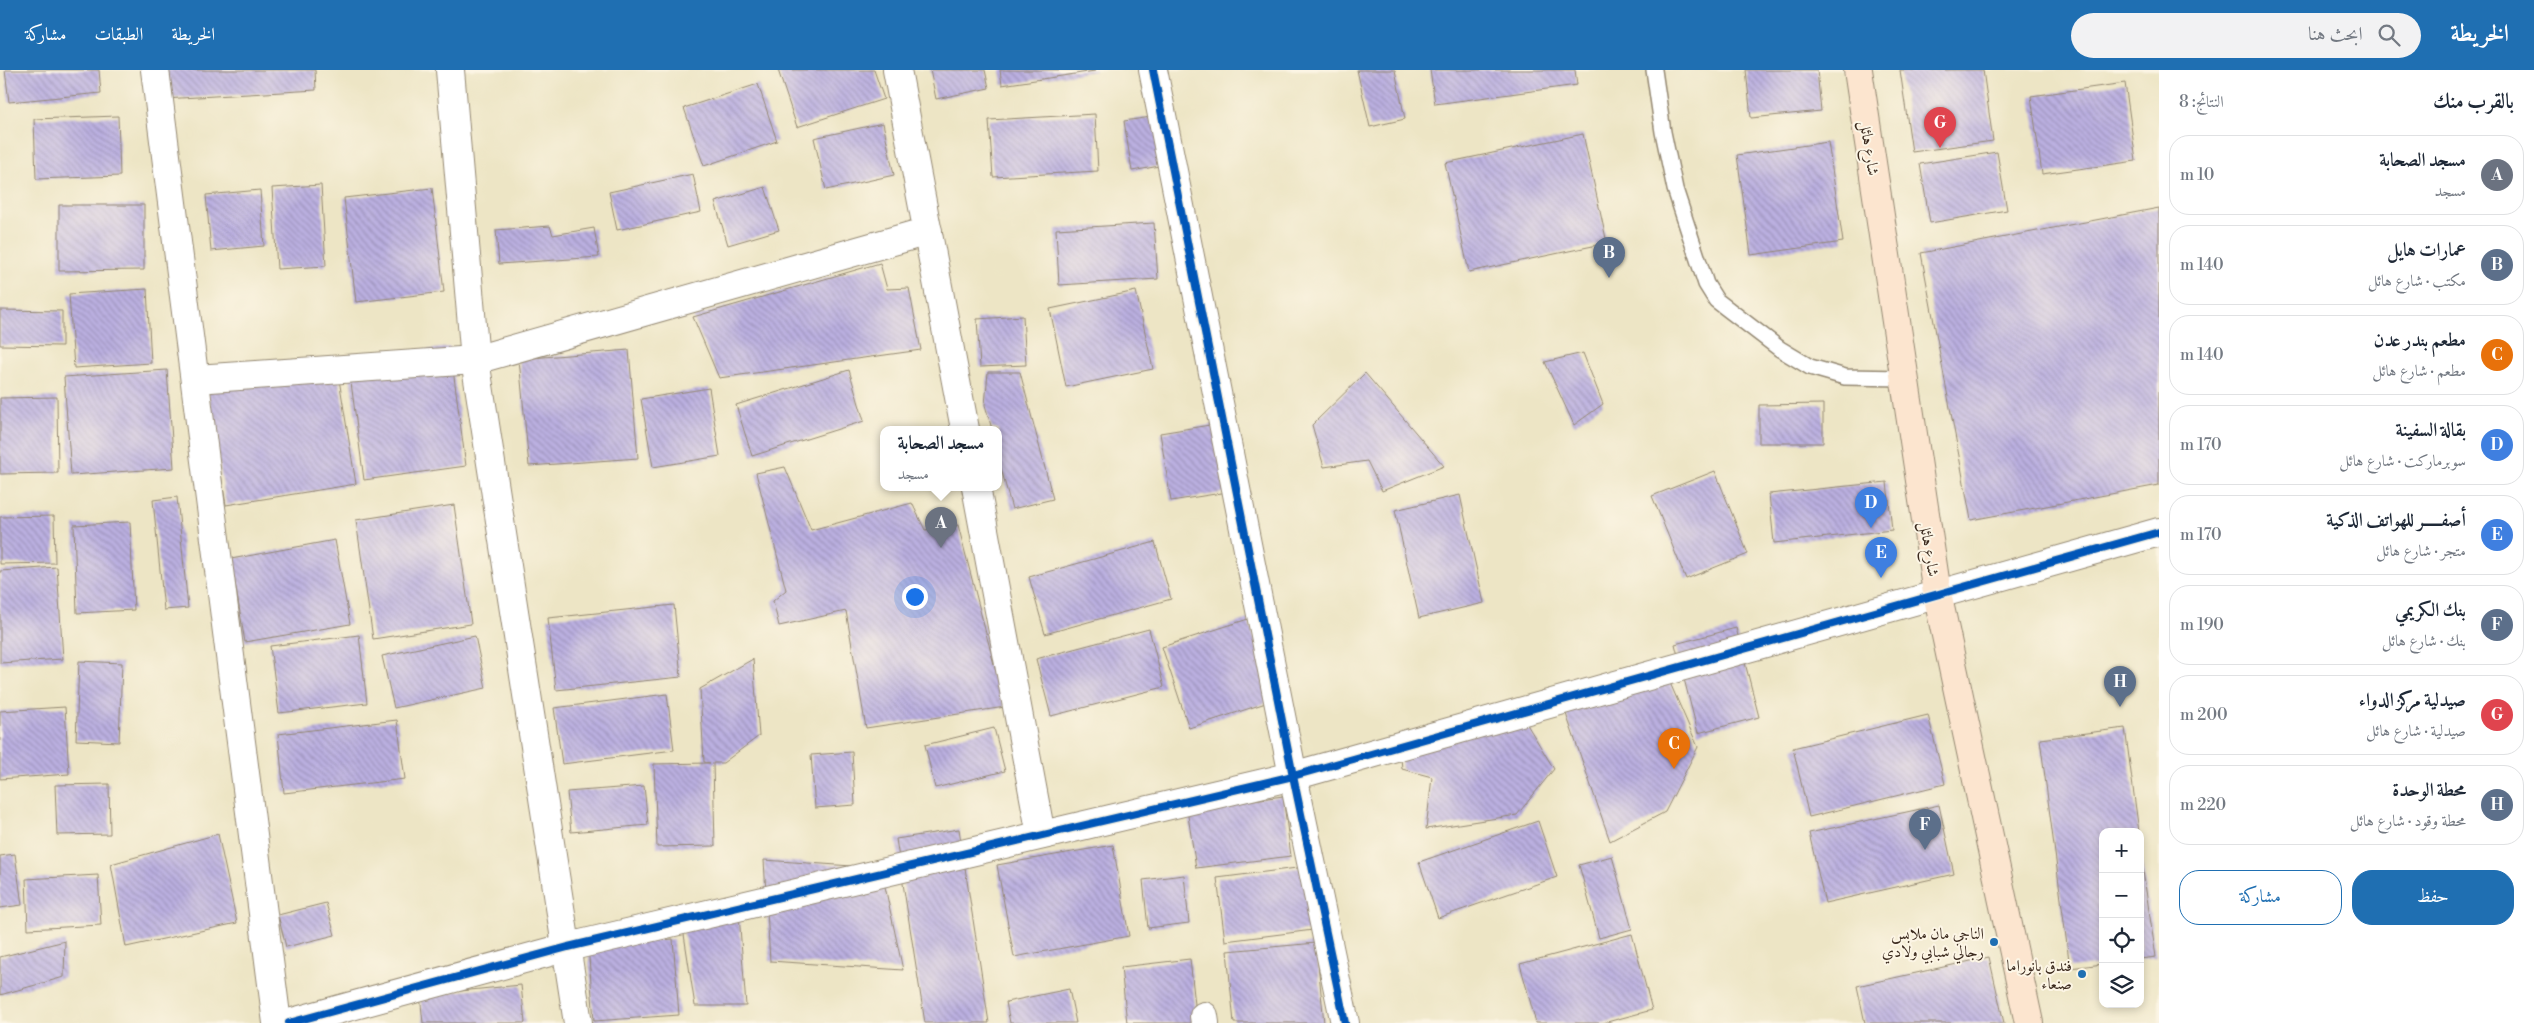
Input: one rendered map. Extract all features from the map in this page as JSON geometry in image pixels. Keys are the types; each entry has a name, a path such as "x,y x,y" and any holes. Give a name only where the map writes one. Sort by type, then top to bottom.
{"street":[{"path":"155,70 277,1023"},
{"path":"450,70 475,360 568,947 578,1023"},
{"path":"897,70 964,426"},
{"path":"1154,70 1345,1023"},
{"name":"شارع هائل","path":"1858,70 1937,593 2029,1023"},
{"path":"196,379 475,360 928,231"},
{"path":"977,491 1041,835"},
{"path":"289,1023 568,947 1294,776 1937,593 2159,532"}],"lane":[{"path":"1654,70 1663,132 1675,188 1706,284 1716,300 1780,348 1810,367 1845,377 1904,378"}],"building":[{"path":"5,70 99,70 101,93 9,102"},
{"path":"162,70 315,70 316,90 164,99"},
{"path":"778,70 874,70 884,99 797,127"},
{"path":"930,70 985,70 989,88 936,99"},
{"path":"1000,70 1095,70 1095,71 1002,85"},
{"path":"1357,70 1395,70 1405,119 1370,127"},
{"path":"1430,70 1575,70 1577,85 1435,104"},
{"path":"1746,70 1817,70 1821,111 1751,118"},
{"path":"1900,70 1983,70 1993,141 1912,152"},
{"path":"2125,83 2136,161 2042,174 2031,96"},
{"path":"758,84 777,141 704,166 684,108"},
{"path":"1095,114 1098,171 993,177 989,120"},
{"path":"118,116 120,176 36,179 34,119"},
{"path":"1158,116 1165,165 1132,171 1124,121"},
{"path":"883,123 894,175 826,190 814,138"},
{"path":"1583,134 1607,243 1469,272 1445,163"},
{"path":"1828,142 1843,242 1751,255 1737,155"},
{"path":"1997,152 2007,210 1930,223 1920,164"},
{"path":"693,174 701,212 617,230 609,192"},
{"path":"321,185 326,266 277,269 272,188"},
{"path":"765,187 779,230 728,245 715,202"},
{"path":"432,188 444,292 356,302 344,198"},
{"path":"260,190 264,246 211,251 206,195"},
{"path":"59,205 144,205 144,270 59,271"},
{"path":"2159,208 2159,485 1971,520 1921,253"},
{"path":"1154,223 1158,279 1059,285 1056,229"},
{"path":"550,226 553,235 594,228 599,257 499,264 496,230"},
{"path":"880,263 887,289 909,288 921,350 719,378 693,317"},
{"path":"147,289 151,363 74,368 69,294"},
{"path":"1136,291 1153,369 1066,387 1050,309"},
{"path":"0,310 62,311 62,346 0,345"},
{"path":"1023,316 1026,365 980,367 977,319"},
{"path":"450,347 466,466 364,480 348,360"},
{"path":"629,350 638,458 529,466 519,359"},
{"path":"1583,353 1603,404 1574,425 1545,362"},
{"path":"337,367 356,484 226,505 207,387"},
{"path":"167,370 174,468 71,475 64,377"},
{"path":"849,370 864,421 752,456 736,405"},
{"path":"988,372 1020,372 1053,499 1012,509 1002,472 1002,426 991,426 985,405"},
{"path":"1365,373 1444,466 1382,491 1367,461 1324,467 1312,425"},
{"path":"709,388 720,456 653,467 641,399"},
{"path":"57,397 58,473 0,474 0,398"},
{"path":"1823,404 1823,443 1759,443 1759,405"},
{"path":"1216,424 1228,492 1171,501 1160,433"},
{"path":"785,467 811,530 912,503 925,530 958,525 1005,707 866,728 846,611 779,626 773,601 786,590 756,473"},
{"path":"1715,471 1748,554 1686,579 1652,496"},
{"path":"1887,482 1892,530 1774,543 1769,494"},
{"path":"1460,495 1484,603 1419,618 1395,510"},
{"path":"177,497 188,608 164,610 153,500"},
{"path":"454,505 471,624 373,639 356,520"},
{"path":"54,516 55,563 0,564 0,517"},
{"path":"130,522 134,610 77,613 74,525"},
{"path":"335,540 350,624 245,642 231,559"},
{"path":"1155,542 1171,599 1045,634 1029,577"},
{"path":"57,567 63,659 0,663 0,571"},
{"path":"674,605 681,677 556,690 548,618"},
{"path":"1248,619 1275,700 1189,728 1162,647"},
{"path":"1736,628 1759,717 1698,733 1675,644"},
{"path":"1149,629 1164,687 1051,716 1036,659"},
{"path":"359,635 367,703 279,713 270,646"},
{"path":"475,636 486,688 394,708 382,656"},
{"path":"753,659 759,736 723,763 713,763 715,846 657,847 654,764 710,763 704,762 700,689"},
{"path":"79,661 122,663 119,742 76,740"},
{"path":"1667,676 1698,747 1665,812 1610,841 1565,711"},
{"path":"667,694 674,750 562,764 554,708"},
{"path":"1514,703 1554,769 1517,815 1426,829 1432,777 1402,769 1399,736"},
{"path":"65,707 69,774 0,779 0,711"},
{"path":"1928,715 1945,784 1809,817 1793,748"},
{"path":"397,720 405,779 284,793 278,734"},
{"path":"994,728 1005,771 935,788 925,745"},
{"path":"2125,728 2138,828 2099,828 2099,964 2070,968 2040,739"},
{"path":"852,752 855,805 815,808 811,755"},
{"path":"109,784 110,834 57,835 55,785"},
{"path":"644,786 648,825 571,832 567,792"},
{"path":"1283,796 1291,856 1196,868 1187,809"},
{"path":"1939,805 1954,874 1825,903 1809,833"},
{"path":"1538,821 1557,877 1438,918 1419,862"},
{"path":"959,829 989,1023 925,1023 896,839"},
{"path":"218,834 237,923 126,947 111,864"},
{"path":"1113,845 1129,936 1014,957 997,865"},
{"path":"15,854 22,905 0,908 0,856"},
{"path":"1612,856 1632,929 1599,938 1579,865"},
{"path":"764,860 881,868 903,970 770,961"},
{"path":"1305,867 1313,930 1225,941 1217,878"},
{"path":"98,875 101,925 28,929 26,879"},
{"path":"1184,875 1189,923 1148,928 1143,880"},
{"path":"2144,878 2156,957 2144,958"},
{"path":"738,901 746,1006 695,1006 681,915"},
{"path":"326,903 335,935 286,947 278,915"},
{"path":"1632,934 1652,1010 1603,1023 1536,1023 1520,964"},
{"path":"673,939 679,1015 594,1021 588,945"},
{"path":"65,941 64,977 0,995 0,957"},
{"path":"1316,943 1324,1023 1234,1023 1227,951"},
{"path":"1989,957 2004,1023 1865,1023 1857,986"},
{"path":"1190,959 1197,1023 1127,1023 1121,967"},
{"path":"521,985 525,1023 423,1023 420,995"},
{"path":"1069,989 1076,1023 1010,1023 1006,1002"}],"cycle path":[{"path":"1153,70 1293,776 1345,1023"},
{"path":"289,1023 568,947 1293,776 2159,532"}],"place":[{"name":"صيدلية مركز الدواء","path":"1940,148"},
{"name":"عمارات هايل","path":"1609,278"},
{"name":"بقالة السفينة","path":"1871,528"},
{"name":"مسجد الصحابة","path":"941,548"},
{"name":"أصفـــــر للهواتف الذكية","path":"1881,578"},
{"name":"محطة الوحدة","path":"2120,707"},
{"name":"مطعم بندر عدن","path":"1674,769"},
{"name":"بنك الكريمي","path":"1925,850"},
{"name":"الناجي مان ملابس رجالي شبابي ولادي","path":"1994,942"},
{"name":"فندق بانوراما صنعاء","path":"2082,974"}]}
